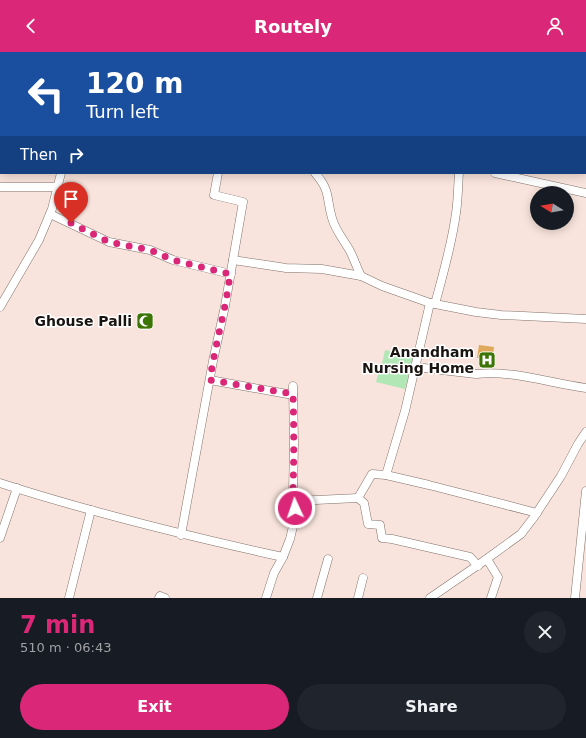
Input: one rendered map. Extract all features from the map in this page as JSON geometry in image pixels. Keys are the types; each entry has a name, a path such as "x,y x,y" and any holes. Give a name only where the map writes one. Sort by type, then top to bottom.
{"street":[{"path":"0,307 39,240 50,214 61,174"},
{"path":"181,534 213,361 225,306 243,202 214,195 218,174"},
{"path":"316,174 326,188 332,219 351,253 361,276"},
{"path":"386,476 405,411 432,303 443,273 457,211 459,174"},
{"path":"500,174 586,193"},
{"path":"0,187 58,187"},
{"path":"50,214 109,242 150,250 173,260 230,274"},
{"path":"233,260 286,268 322,269 361,276 382,286 432,303 488,314 586,319"},
{"path":"415,367 476,374 485,373 511,375 586,388"},
{"path":"210,380 293,394"},
{"path":"266,598 274,573 290,539 294,522 293,386"},
{"path":"430,598 478,566 521,534 537,513 561,476 586,432"},
{"path":"358,498 372,474 386,476 537,513"},
{"path":"0,483 91,510 181,534 282,557"},
{"path":"0,538 17,488"},
{"path":"575,598 586,492"},
{"path":"295,501 358,498 364,503 368,524 380,525 382,538 392,539 470,558 478,566"},
{"path":"69,598 91,510"},
{"path":"317,598 328,559"},
{"path":"487,559 498,577 491,598"},
{"path":"358,598 363,578"},
{"path":"159,598 160,596 165,598"}],"green space":[{"path":"385,350 414,356 410,370 382,364"},
{"path":"380,367 409,374 405,389 376,382"}],"building":[{"path":"479,345 494,347 491,368 483,368 484,359 477,358"}],"place":[{"name":"Ghouse Palli","path":"145,321"},
{"name":"Anandham Nursing Home","path":"487,360"}],"route":[{"path":"71,223 94,236 109,242 150,250 173,260 230,274 229,286 210,380 293,394 293,493 295,508"}]}
